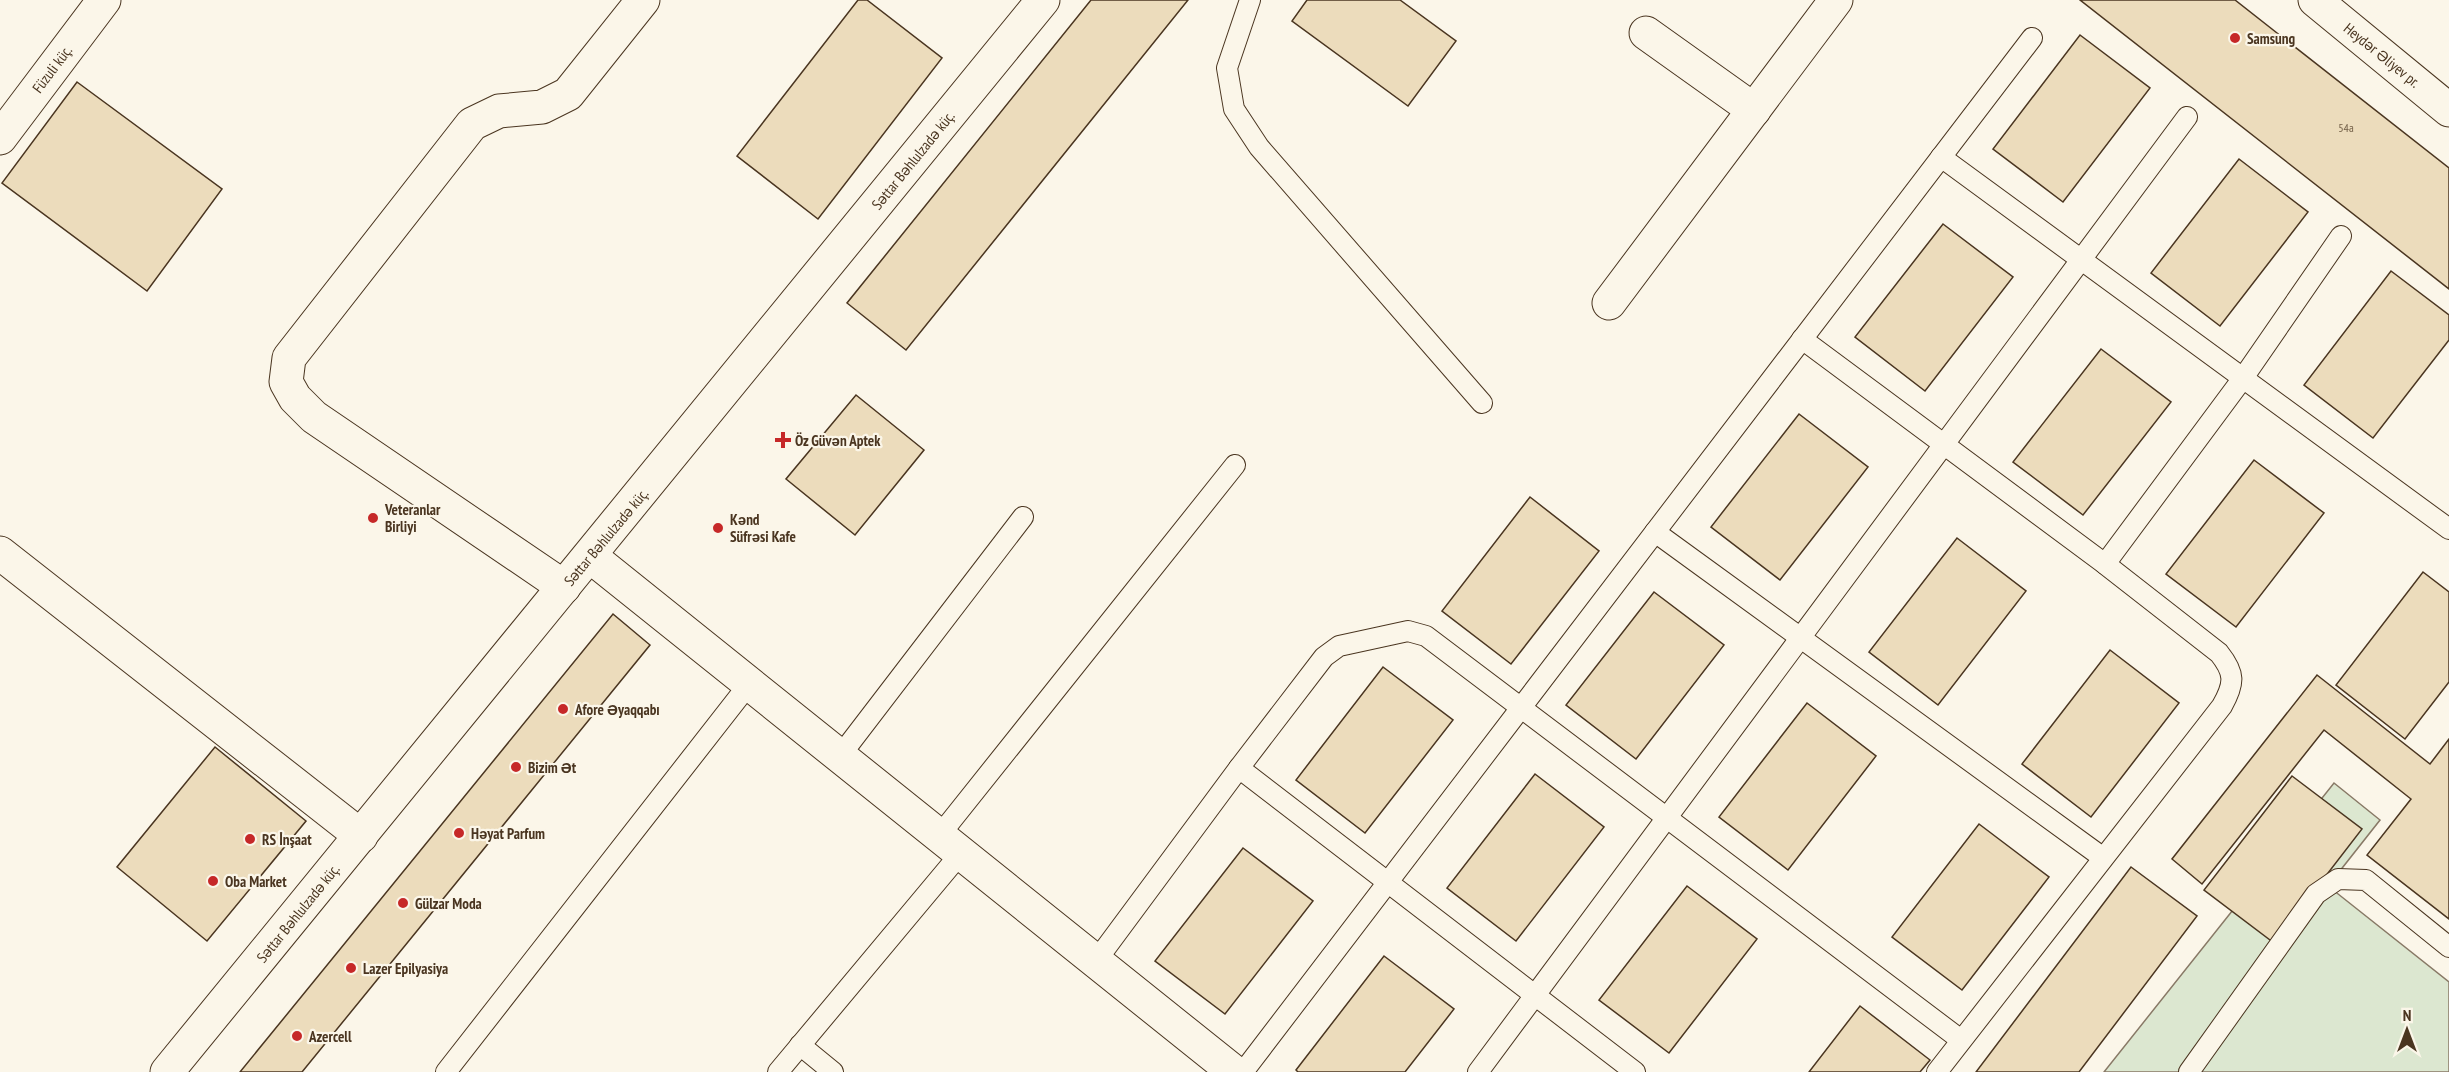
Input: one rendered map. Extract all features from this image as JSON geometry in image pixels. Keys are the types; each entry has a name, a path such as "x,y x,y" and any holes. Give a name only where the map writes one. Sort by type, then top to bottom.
{"street":[{"name":"Füzuli küç.","path":"0,138 104,0"},
{"path":"564,587 314,417 295,398 286,382 289,358 472,124 499,111 542,107 568,94 643,0"},
{"name":"Səttar Bəhlulzadə küç.","path":"167,1072 1043,0"},
{"path":"1609,303 1836,0"},
{"name":"Heydər Əliyev pr.","path":"2315,0 2449,110"},
{"path":"1646,33 1754,110"},
{"path":"0,553 361,836"},
{"path":"590,556 1234,1072"}],"lane":[{"path":"1250,0 1227,68 1234,109 1259,147 1482,403"},
{"path":"1243,1072 2032,38"},
{"path":"1478,1072 2187,117"},
{"path":"1941,157 2449,529"},
{"path":"2105,564 2243,378 2341,236"},
{"path":"1802,339 2105,564 2218,652 2228,665 2232,677 2230,691 2222,706 1936,1072"},
{"path":"778,1072 1235,465"},
{"path":"840,756 1023,517"},
{"path":"1655,532 2103,857"},
{"path":"1096,961 1324,657 1339,646 1408,631 1426,636 1961,1040"},
{"path":"446,1072 749,684"},
{"path":"1239,768 1635,1072"},
{"path":"2189,1072 2316,894 2338,879 2366,880 2449,947"},
{"path":"800,1045 833,1072"}],"green space":[{"path":"2334,783 2380,820 2328,886 2449,982 2449,1072 2104,1072"}],"building":[{"path":"858,0 867,0 942,58 818,219 737,156"},
{"path":"1091,0 1188,0 906,350 847,303"},
{"path":"1307,0 1400,0 1456,41 1408,106 1292,21"},
{"path":"2080,0 2235,0 2449,168 2449,289"},
{"path":"2080,35 2150,88 2063,202 1993,149"},
{"path":"77,82 222,189 147,291 2,183"},
{"path":"2239,159 2308,212 2220,326 2151,273"},
{"path":"1943,224 2013,277 1925,391 1855,337"},
{"path":"2391,271 2449,315 2449,340 2373,438 2304,385"},
{"path":"2101,349 2171,402 2083,515 2013,462"},
{"path":"856,395 924,450 855,535 786,479"},
{"path":"1799,414 1868,467 1780,580 1711,527"},
{"path":"2254,460 2324,513 2236,627 2166,574"},
{"path":"1530,497 1599,551 1511,664 1442,611"},
{"path":"1957,538 2026,591 1938,705 1869,652"},
{"path":"2423,572 2449,592 2449,682 2405,739 2336,685"},
{"path":"1654,592 1724,645 1636,759 1566,705"},
{"path":"613,614 650,645 302,1072 240,1072"},
{"path":"2110,650 2179,703 2091,817 2022,764"},
{"path":"1383,667 1453,720 1365,833 1296,780"},
{"path":"2317,675 2430,764 2449,739 2449,919 2367,855 2411,799 2324,730 2202,884 2172,859"},
{"path":"1807,703 1876,756 1788,870 1719,817"},
{"path":"215,747 306,821 207,941 117,867"},
{"path":"1535,774 1604,827 1516,941 1447,888"},
{"path":"2292,776 2362,829 2274,943 2204,890"},
{"path":"1979,824 2049,877 1962,990 1892,937"},
{"path":"1243,848 1313,901 1225,1014 1155,961"},
{"path":"2131,867 2197,916 2079,1072 1976,1072"},
{"path":"1687,886 1757,939 1669,1053 1599,1000"},
{"path":"1384,956 1454,1009 1405,1072 1298,1072 1296,1070"},
{"path":"1860,1006 1930,1060 1920,1072 1809,1072"}],"place":[{"name":"Samsung","path":"2235,38"},
{"name":"Öz Güvən Aptek","path":"783,440"},
{"name":"Veteranlar Birliyi","path":"373,518"},
{"name":"Kənd Süfrəsi Kafe","path":"718,528"},
{"name":"Afore Əyaqqabı","path":"563,709"},
{"name":"Bizim Ət","path":"516,767"},
{"name":"Həyat Parfum","path":"459,833"},
{"name":"RS İnşaat","path":"250,839"},
{"name":"Oba Market","path":"213,881"},
{"name":"Gülzar Moda","path":"403,903"},
{"name":"Lazer Epilyasiya","path":"351,968"},
{"name":"Azercell","path":"297,1036"}]}
